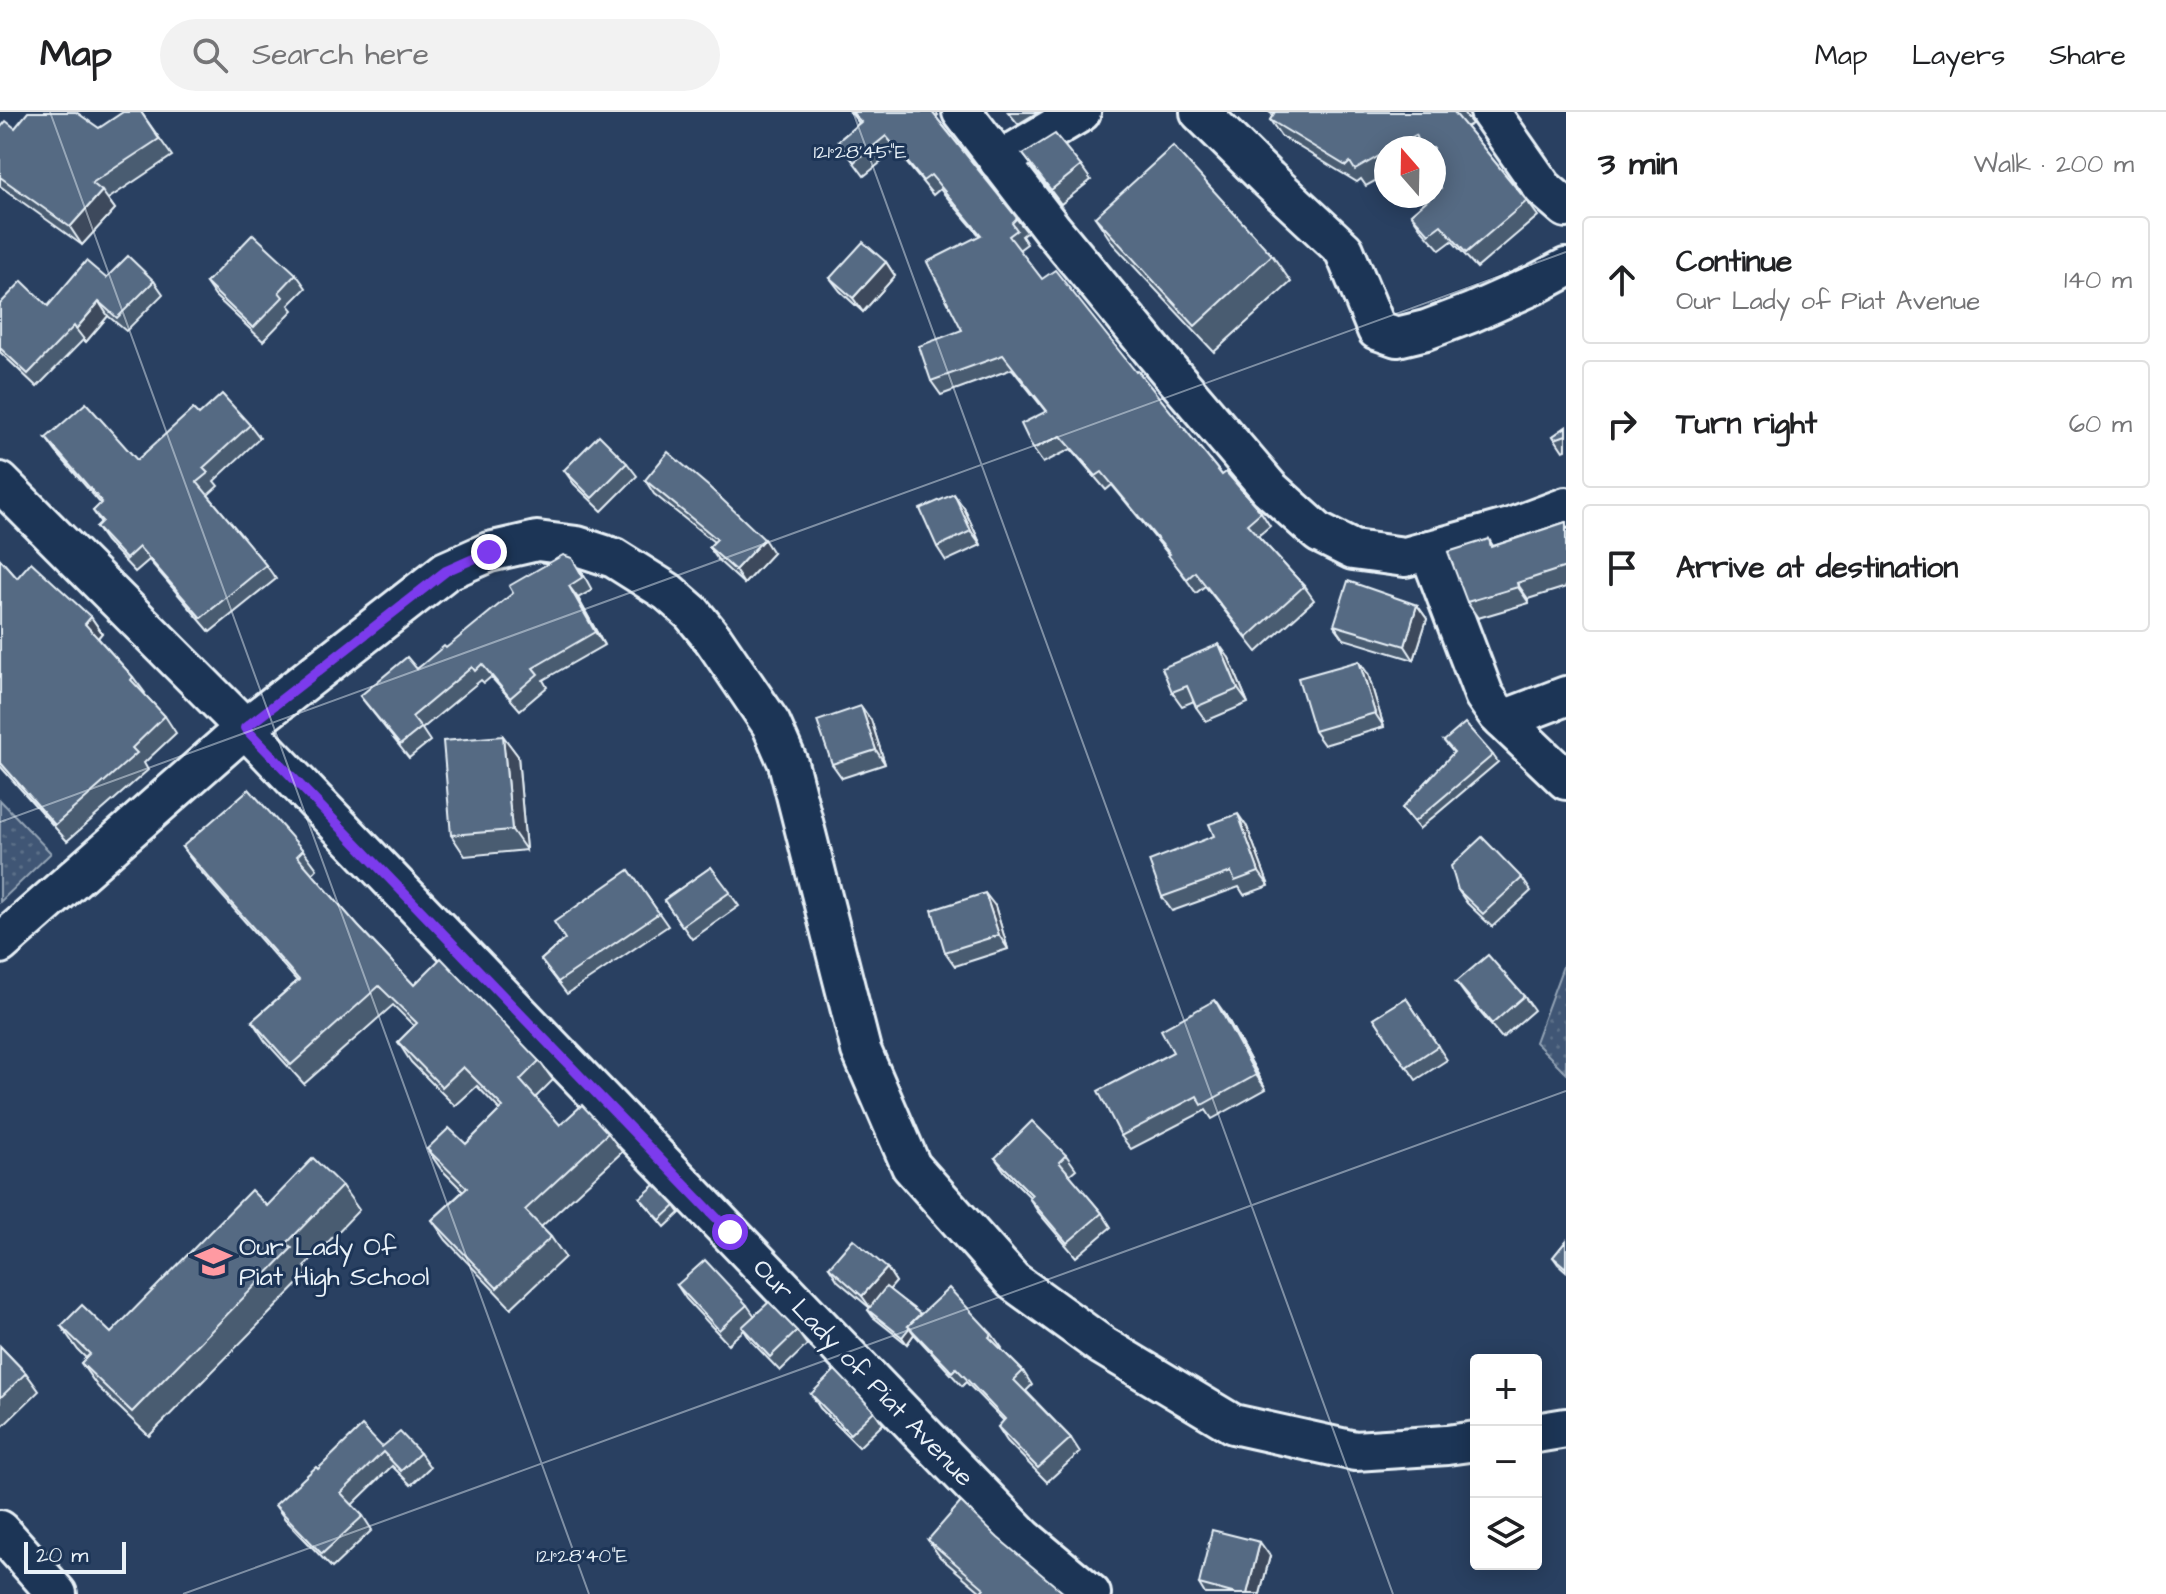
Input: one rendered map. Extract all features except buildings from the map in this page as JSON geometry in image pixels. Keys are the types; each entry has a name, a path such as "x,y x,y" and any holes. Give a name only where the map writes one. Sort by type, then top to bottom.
{"street":[{"path":"962,112 1052,229 1166,367 1269,488 1319,533 1353,550 1405,557 1510,528 1566,507"},
{"path":"999,161 1081,112"},
{"path":"1200,112 1344,250 1377,330 1397,337 1426,330 1471,313 1566,268"},
{"path":"1490,112 1543,188 1566,208"},
{"name":"Our Lady of Piat Avenue","path":"0,482 245,728 1024,1538 1091,1594"},
{"path":"0,944 245,728 446,571 489,552 537,541 577,546 614,558 668,592 692,613 771,724 788,763 861,1050 911,1166 1013,1281 1103,1346 1233,1424 1355,1451 1470,1442"},
{"path":"1429,550 1484,695 1503,720 1566,780"},
{"path":"1503,720 1566,696"},
{"path":"1542,1432 1566,1428"},
{"path":"0,1530 57,1594"}],"shaded area":[{"path":"0,800 51,853 0,902"},
{"path":"1566,958 1566,1073 1535,1042"}],"place":[{"name":"Our Lady Of Piat High School","path":"213,1261"}],"route":[{"path":"489,552 446,571 245,728 730,1232"}]}
